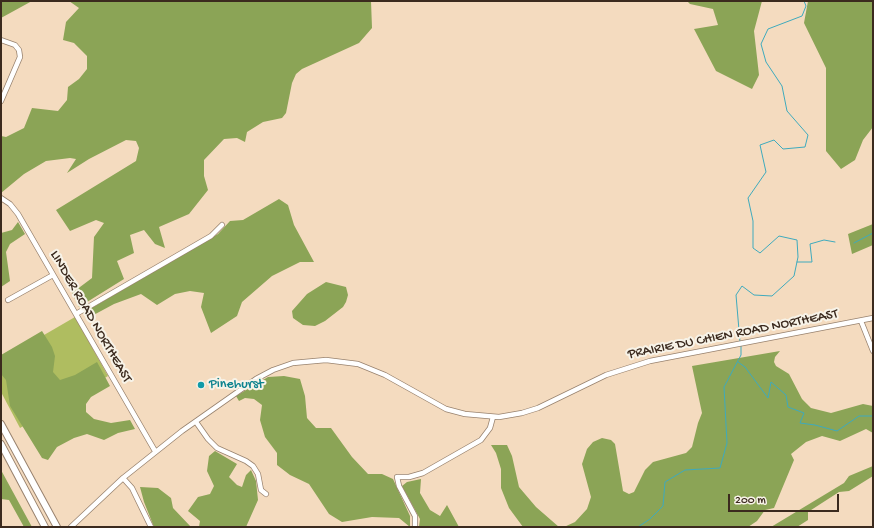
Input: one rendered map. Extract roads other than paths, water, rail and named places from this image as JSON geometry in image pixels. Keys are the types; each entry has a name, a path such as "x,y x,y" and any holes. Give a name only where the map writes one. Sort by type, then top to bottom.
{"highway":[{"path":"1,424 57,527"},
{"path":"1,444 45,527"}],"street":[{"path":"1,40 15,45 19,50 20,57 1,101"},
{"name":"LINDER ROAD NORTHEAST","path":"1,198 13,207 155,451"},
{"path":"76,314 211,236 222,225"},
{"path":"8,300 53,275"},
{"name":"PRAIRIE DU CHIEN ROAD NORTHEAST","path":"72,526 123,478 155,451 261,376 293,363 320,360 343,361 362,366 385,376 446,409 465,414 493,417 510,416 538,408 598,378 633,365 873,318"},
{"path":"861,321 873,351"},
{"path":"415,527 415,516 399,486 398,478 409,478 423,473 481,440 490,428 493,417"},
{"path":"196,422 208,439 217,448 246,461 253,466 258,474 261,490 266,494"},
{"path":"123,478 132,488 151,527"}],"waterway":[{"path":"740,342 736,295 742,286 754,295 772,296 794,276 798,257 797,240 779,236 760,253 753,248 753,221 748,198 766,172 760,145 774,140 783,149 805,147 808,135 787,111 782,86 766,62 761,44 768,29 802,16 806,6 804,1"},
{"path":"854,243 873,233"},
{"path":"797,262 812,262 810,244 824,240 835,242"},
{"path":"638,527 650,519 663,506 665,482 685,470 720,468 727,443 724,387 741,355 741,345"},
{"path":"738,362 745,367 768,398 771,382 786,395 788,407 804,413 800,423 815,425 837,431 859,416 873,416"}],"place":[{"name":"Pinehurst","path":"201,385"}]}
